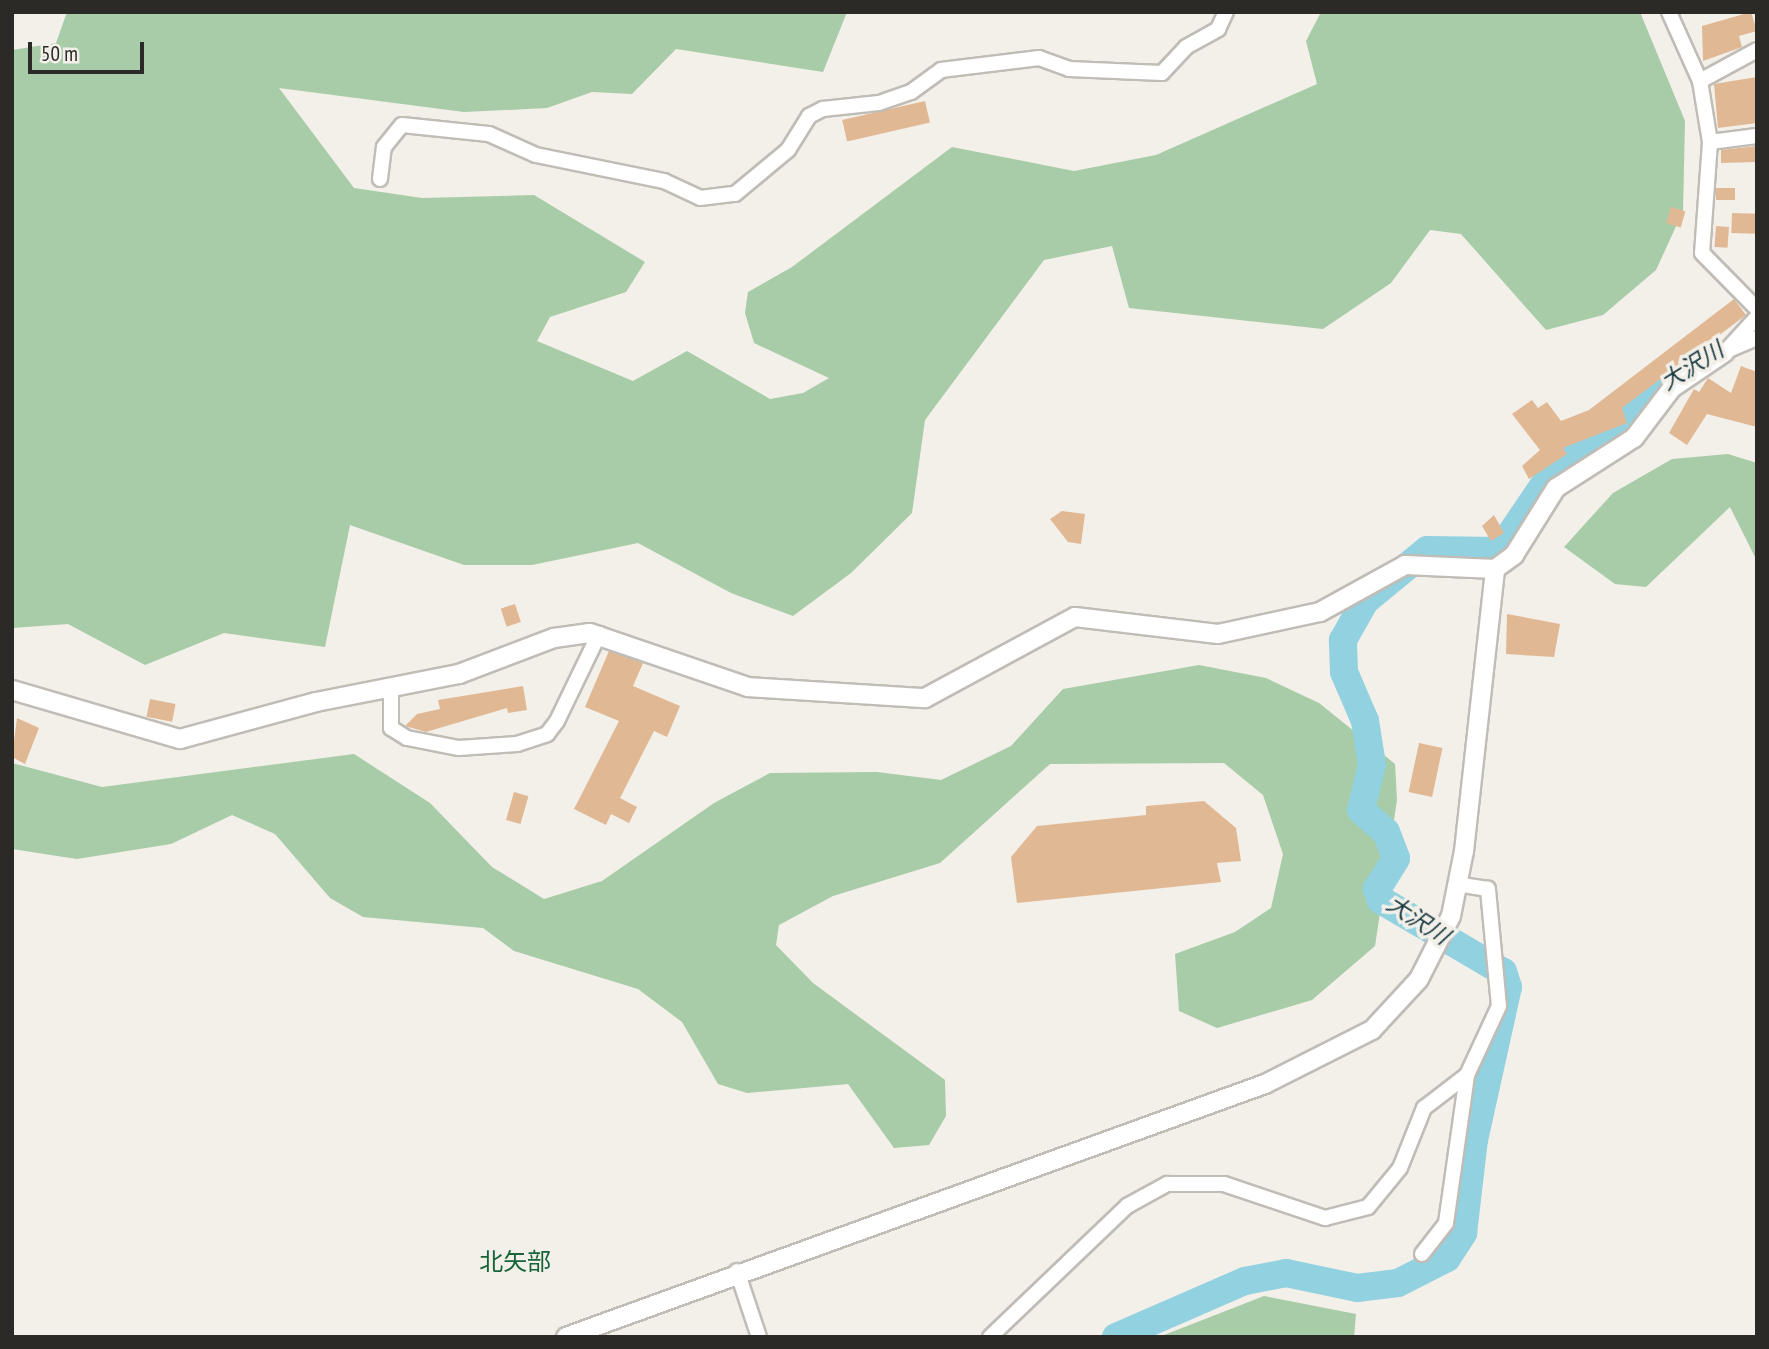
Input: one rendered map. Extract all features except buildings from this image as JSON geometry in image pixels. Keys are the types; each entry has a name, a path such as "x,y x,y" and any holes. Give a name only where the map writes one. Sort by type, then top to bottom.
{"street":[{"path":"380,178 384,147 402,125 489,134 536,155 664,181 700,198 735,194 788,150 809,117 823,109 879,103 911,92 942,70 1039,58 1069,69 1162,73 1186,47 1218,29 1226,12"},
{"path":"1669,12 1700,80 1710,142 1702,253 1757,309"},
{"path":"1700,80 1757,50"},
{"path":"1710,142 1757,136"},
{"path":"1733,349 1757,317"},
{"path":"12,690 180,739 496,663 554,638 599,634 748,687 906,699 940,693 1040,631 1075,617 1218,634 1320,612 1405,565 1494,569 1514,555 1556,488 1634,438 1672,388 1733,349 1757,338"},
{"path":"1733,349 1757,353"},
{"path":"566,1337 737,1271 1252,1088 1348,1046 1400,1004 1419,979 1451,916 1458,884 1494,569"},
{"path":"391,688 391,728 407,738 459,748 517,744 547,734 557,721 599,634"},
{"path":"1422,1254 1446,1223 1467,1075 1499,1006 1488,889 1458,884"},
{"path":"990,1337 1126,1206 1167,1184 1224,1184 1325,1218 1368,1207 1400,1168 1424,1108 1467,1075"},
{"path":"737,1271 759,1337"}],"green space":[{"path":"67,12 847,12 823,72 676,49 632,94 592,92 547,108 464,112 279,88 354,188 422,198 534,195 645,262 626,292 550,317 537,341 633,381 687,351 770,399 803,393 829,378 754,343 745,313 748,292 792,267 952,147 1074,171 1156,155 1317,84 1306,41 1321,12 1640,12 1685,121 1683,211 1656,270 1603,315 1546,330 1461,234 1430,230 1391,283 1323,329 1129,308 1112,246 1044,260 925,420 912,513 851,573 793,616 731,593 638,543 532,565 464,565 350,525 325,647 224,633 145,665 68,624 12,628 12,50 56,43"},
{"path":"1728,454 1757,463 1757,561 1730,507 1646,587 1615,584 1564,547 1613,493 1672,459"},
{"path":"1199,665 1266,678 1319,703 1395,764 1397,800 1375,946 1312,1000 1217,1028 1179,1011 1175,954 1235,932 1271,908 1283,854 1263,795 1224,763 1050,764 940,863 833,896 779,925 776,945 813,983 945,1080 946,1116 929,1145 894,1148 848,1084 747,1093 718,1084 682,1022 638,989 514,951 483,928 363,917 330,898 275,834 232,815 171,844 77,859 12,849 12,763 102,787 354,754 430,803 492,867 544,899 602,881 714,803 770,773 877,772 941,780 1011,746 1063,689"},
{"path":"1264,1296 1356,1314 1354,1337 1159,1337"}],"waterway":[{"name":"大沢川","path":"1116,1337 1245,1281 1286,1273 1357,1288 1398,1283 1447,1258 1463,1233 1474,1140 1508,987 1503,972 1381,900 1377,889 1396,858 1386,832 1361,810 1372,765 1365,721 1344,672 1343,640 1365,601 1427,550 1499,551 1556,467 1621,431 1656,388 1699,361"}],"district":[{"name":"北矢部","path":"515,1262"}]}
